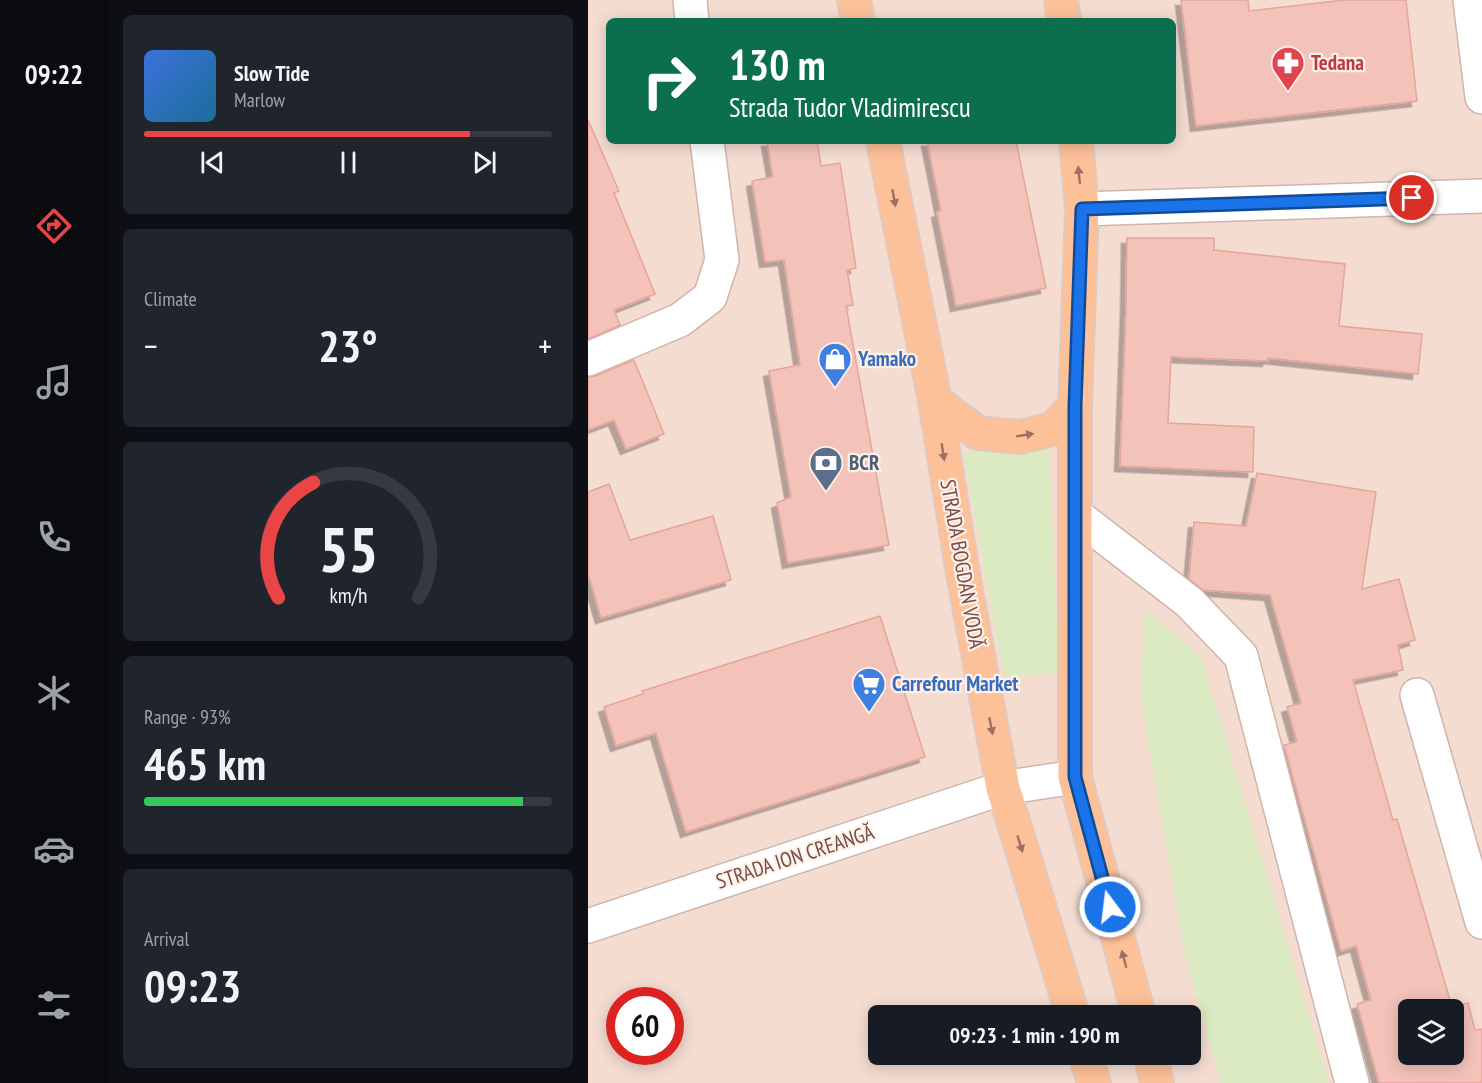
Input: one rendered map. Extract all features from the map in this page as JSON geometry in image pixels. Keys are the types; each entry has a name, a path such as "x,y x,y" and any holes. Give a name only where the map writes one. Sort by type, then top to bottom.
{"main road":[{"path":"854,0 857,18"},
{"path":"1061,0 1064,18"},
{"name":"STRADA BOGDAN VODĂ","path":"883,144 935,401 963,574 1003,788 1070,1005"},
{"path":"1076,144 1082,209 1075,406 1075,777 1136,1005"},
{"path":"935,401 978,433 1020,438 1053,429 1075,406"},
{"path":"1088,1065 1094,1083"},
{"path":"1153,1065 1157,1083"}],"street":[{"path":"690,0 692,18"},
{"path":"1470,0 1482,97"},
{"path":"588,359 680,320 710,297 722,260 707,144"},
{"path":"1082,209 1482,196"},
{"path":"1076,515 1190,602 1241,656 1352,1083"},
{"path":"1417,695 1482,922"},
{"name":"STRADA ION CREANGĂ","path":"588,926 1003,788 1075,777"}],"shaded area":[{"path":"588,0 1482,0 1482,1083 588,1083"}],"green space":[{"path":"1049,441 1059,673 1004,676 963,452"},
{"path":"1144,609 1201,657 1329,1083 1221,1083 1201,1005 1199,1005 1185,955 1141,699"}],"building":[{"path":"1181,0 1248,0 1249,11 1345,0 1406,0 1417,101 1196,126"},
{"path":"588,120 619,191 614,193 655,294 614,310 620,325 588,339"},
{"path":"768,144 817,144 821,166 840,163 856,268 847,270 853,305 846,306 889,545 788,563 777,503 791,497 769,371 800,365 784,260 765,262 752,181 773,177"},
{"path":"928,144 1017,144 1046,288 956,306 937,212 941,211"},
{"path":"1127,238 1214,238 1214,250 1345,264 1339,326 1422,334 1418,374 1268,358 1268,361 1171,357 1168,423 1254,427 1253,472 1120,466"},
{"path":"634,360 664,434 626,449 614,420 588,430 588,377"},
{"path":"1257,473 1376,492 1362,589 1399,579 1415,640 1398,645 1403,670 1353,680 1393,820 1397,819 1450,999 1398,999 1398,1065 1464,1065 1464,1004 1468,1003 1475,1030 1482,1029 1482,1083 1379,1083 1357,1004 1371,1000 1356,946 1341,951 1284,745 1297,742 1287,707 1301,703 1270,595 1203,590 1189,579 1194,522 1246,526"},
{"path":"609,484 630,540 713,516 731,580 601,618 588,573 588,492"},
{"path":"880,616 925,757 686,832 656,733 616,746 604,707 643,694 642,691"}],"place":[{"name":"Tedana","path":"1288,92"},
{"name":"Yamako","path":"835,388"},
{"name":"BCR","path":"826,492"},
{"name":"Carrefour Market","path":"869,713"}],"route":[{"path":"1110,907 1075,777 1075,406 1082,209 1412,198"}]}
